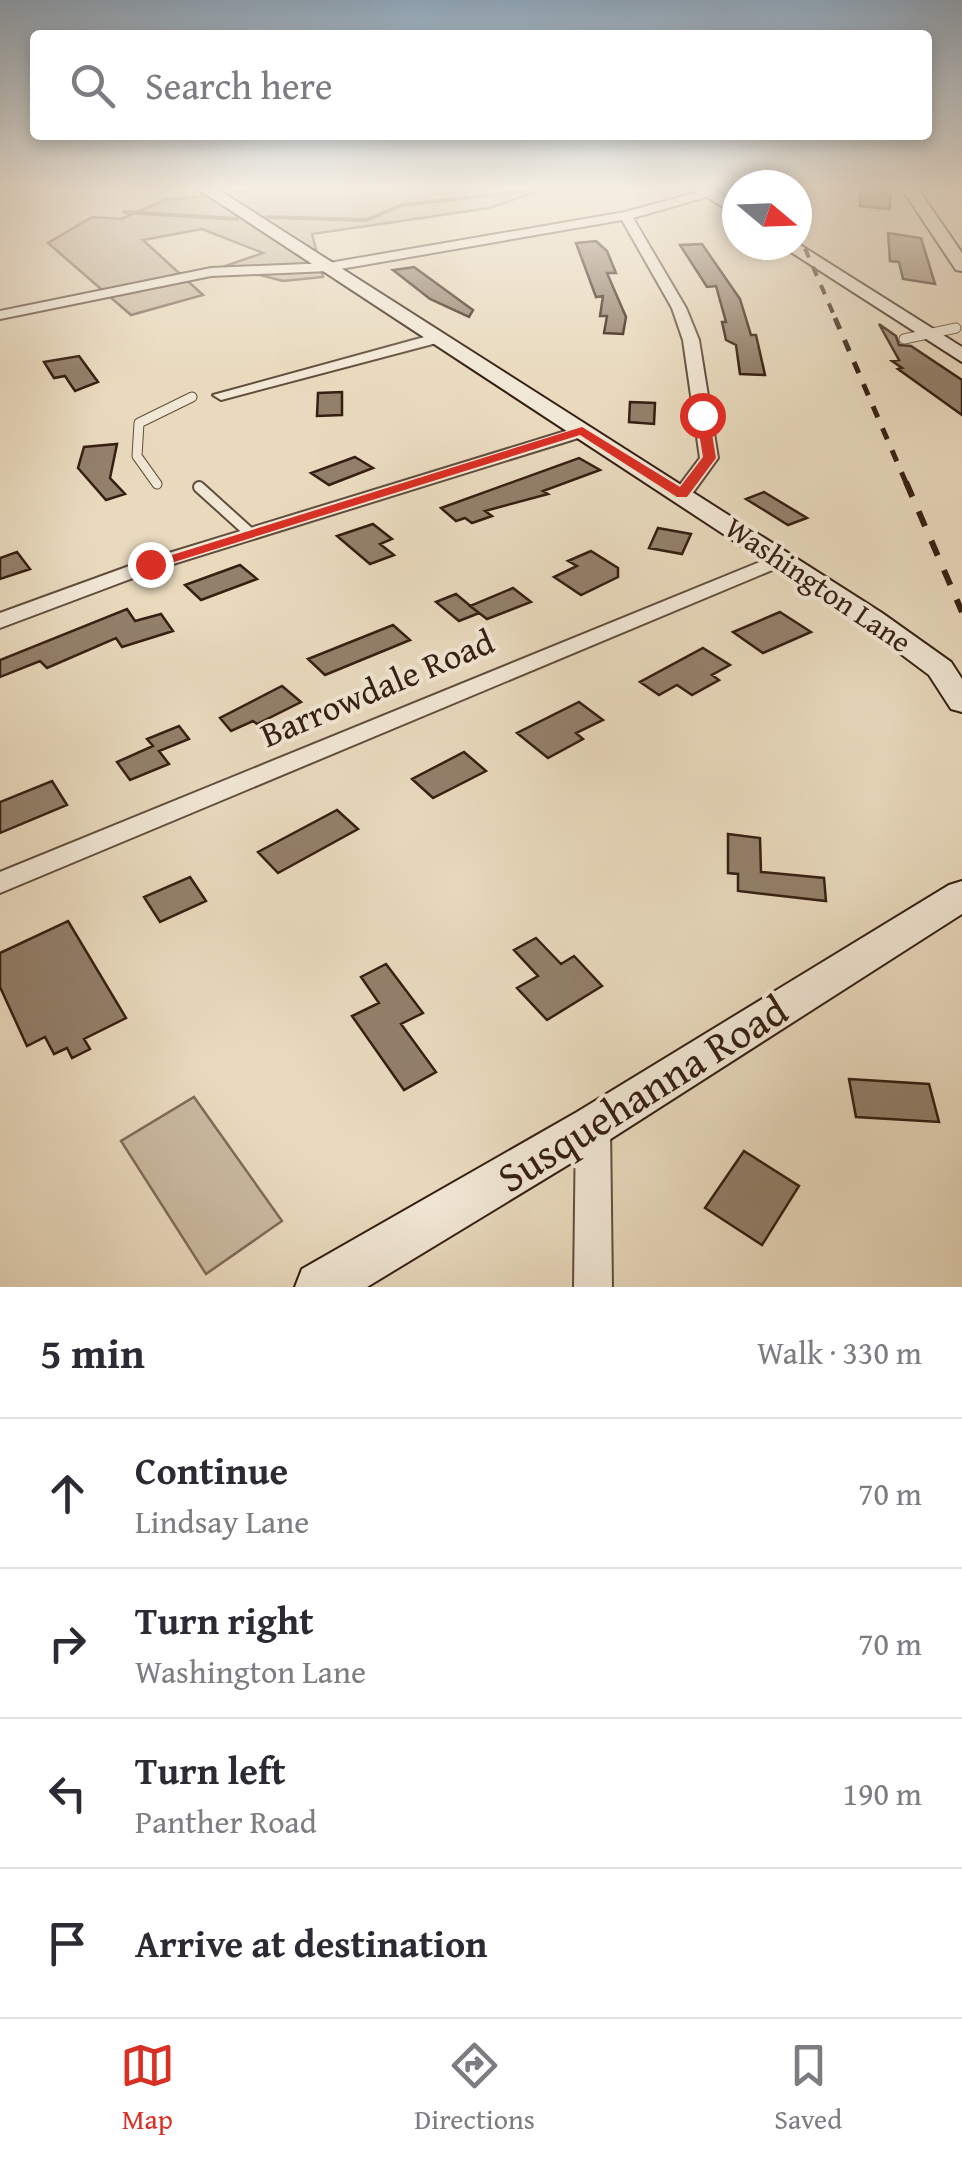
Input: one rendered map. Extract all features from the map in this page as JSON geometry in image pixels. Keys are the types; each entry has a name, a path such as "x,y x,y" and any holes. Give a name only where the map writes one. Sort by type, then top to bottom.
{"main road":[{"name":"Washington Lane","path":"301,249 782,559 940,669 962,702"},
{"path":"812,260 962,356"},
{"name":"Susquehanna Road","path":"320,1287 593,1126 962,895"}],"street":[{"path":"0,315 211,272 330,267 434,249"},
{"path":"645,249 680,308 692,340 709,458 682,494"},
{"path":"220,395 439,338"},
{"path":"0,620 150,564 582,430"},
{"name":"Barrowdale Road","path":"0,883 782,559"},
{"path":"593,1126 593,1287"}],"lane":[{"path":"904,339 956,328"},
{"path":"157,484 138,464 132,448 138,422 192,397"},
{"path":"199,487 251,534"}],"shaded area":[{"path":"55,249 153,249 203,295 131,315"},
{"path":"253,249 316,249 323,277 283,281 225,266 263,253"},
{"path":"194,1097 282,1221 206,1274 121,1141"}],"building":[{"path":"578,249 607,251 616,273 607,273 626,317 623,334 604,333 607,316 600,316 603,296 596,297"},
{"path":"683,249 705,249 740,299 751,335 756,335 765,375 740,374 736,345 726,340 722,322 726,322 716,286 707,287"},
{"path":"889,249 924,249 935,284 903,279 899,262 890,261"},
{"path":"414,267 473,310 469,317 430,299 393,270"},
{"path":"879,324 896,336 899,345 911,346 962,380 962,415 898,369 902,368 892,361 899,360"},
{"path":"79,356 98,382 75,391 65,376 54,378 44,362"},
{"path":"342,392 342,415 317,416 318,393"},
{"path":"630,402 655,403 654,424 629,422"},
{"path":"117,444 110,478 125,494 106,500 78,468 84,447"},
{"path":"355,457 373,468 329,485 311,473"},
{"path":"579,458 600,470 543,491 548,494 485,511 492,516 472,523 465,518 456,521 441,508"},
{"path":"764,492 807,518 788,525 746,499"},
{"path":"373,524 392,539 380,544 394,555 370,564 337,536"},
{"path":"658,528 691,534 682,554 649,548"},
{"path":"591,551 618,568 618,577 581,595 554,577 577,566 568,561"},
{"path":"17,552 30,569 0,579 0,558"},
{"path":"240,565 257,579 201,600 185,585"},
{"path":"513,588 531,602 487,619 470,606"},
{"path":"456,594 479,613 459,621 436,602"},
{"path":"127,609 135,621 161,614 173,631 122,647 116,638 47,668 40,661 0,677 0,660"},
{"path":"780,612 811,632 763,653 733,632"},
{"path":"393,625 410,640 325,675 308,659"},
{"path":"703,648 730,665 712,675 719,680 692,695 677,685 659,695 640,682"},
{"path":"282,686 301,702 257,724 253,721 231,731 220,718"},
{"path":"579,702 603,720 576,733 583,739 548,758 517,733"},
{"path":"179,726 189,739 159,751 169,764 130,780 117,762 153,746 147,739"},
{"path":"464,752 486,771 433,798 412,779"},
{"path":"52,781 67,805 0,833 0,802"},
{"path":"337,810 358,829 278,873 258,852"},
{"path":"728,834 760,838 761,872 824,878 826,901 738,891 738,874 728,873"},
{"path":"190,877 206,901 160,922 144,897"},
{"path":"68,921 126,1018 84,1039 90,1049 72,1058 67,1048 54,1054 45,1037 27,1046 0,987 0,953"},
{"path":"536,938 561,964 574,956 602,986 547,1020 517,988 538,976 514,950"},
{"path":"386,964 423,1013 401,1024 436,1072 404,1090 352,1016 379,1003 361,977"},
{"path":"849,1079 929,1084 939,1122 856,1117"},
{"path":"744,1151 799,1186 762,1245 705,1208"}],"railway":[{"path":"810,260 836,320"},
{"path":"835,318 907,485"},
{"path":"906,482 962,612"}],"route":[{"path":"150,564 582,430 682,494 709,458 702,415"}]}
